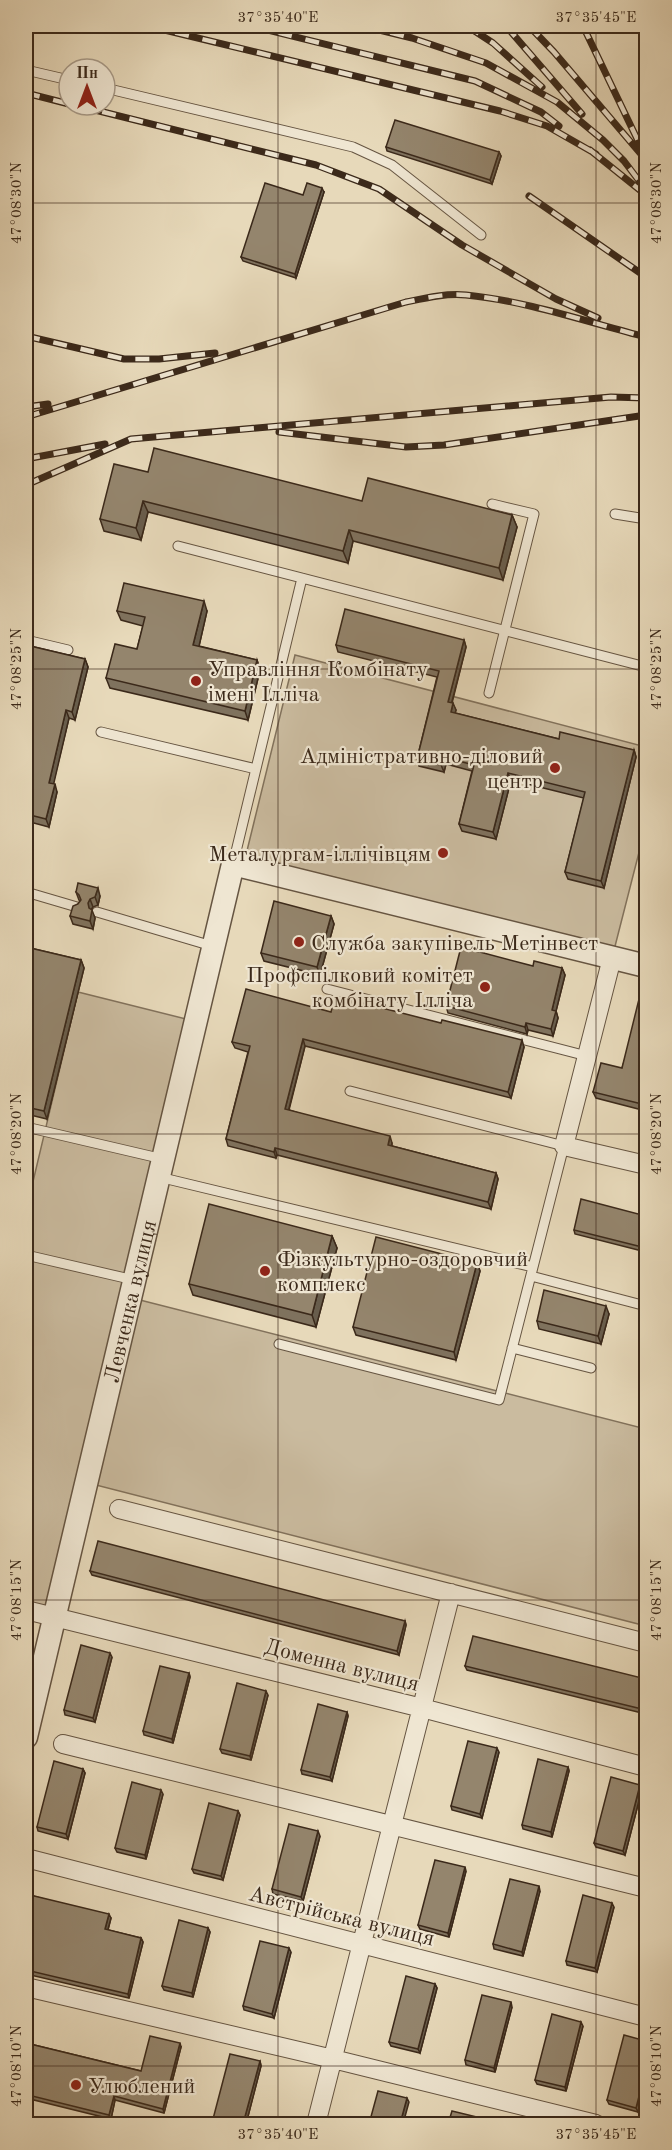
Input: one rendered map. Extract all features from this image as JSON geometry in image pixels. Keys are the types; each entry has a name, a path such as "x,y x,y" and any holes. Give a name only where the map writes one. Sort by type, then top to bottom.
{"street":[{"name":"Левченка вулиця","path":"26,1737 233,864"},
{"path":"233,864 646,966"},
{"path":"612,958 564,1146 646,1165"},
{"path":"119,1509 646,1643"},
{"path":"316,2124 451,1593"},
{"name":"Доменна вулиця","path":"26,1610 422,1708 646,1767"},
{"path":"63,1744 646,1888"},
{"name":"Австрійська вулиця","path":"26,1858 646,2017"},
{"path":"26,1987 333,2058 596,2124"}],"lane":[{"path":"26,70 57,77"},
{"path":"117,91 353,147 392,165 481,235"},
{"path":"489,693 534,514 492,504"},
{"path":"615,514 646,519"},
{"path":"178,546 646,667"},
{"path":"233,864 302,578"},
{"path":"26,640 68,650"},
{"path":"101,732 256,769"},
{"path":"26,892 77,907"},
{"path":"97,912 214,946"},
{"path":"327,989 587,1056"},
{"path":"279,1344 499,1400 564,1146 350,1091"},
{"path":"26,1127 161,1168 646,1306"},
{"path":"26,1255 134,1280"},
{"path":"512,1348 591,1368"}],"shaded area":[{"path":"295,655 646,747 646,825 612,958 243,867"},
{"path":"78,992 190,1020 49,1608 26,1602 26,1211"},
{"path":"136,1299 646,1429 646,1626 92,1484"}],"building":[{"path":"395,120 499,152 490,180 386,147"},
{"path":"265,183 303,195 307,183 322,188 295,274 241,257"},
{"path":"154,448 362,501 368,478 512,515 499,568 349,530 343,551 143,501 136,528 100,519 114,464 148,472"},
{"path":"124,583 204,601 193,645 257,660 245,711 106,678 115,644 137,649 145,617 117,611"},
{"path":"345,609 464,640 448,702 453,703 451,712 559,739 560,732 634,750 601,881 565,872 585,792 508,773 493,832 459,824 474,765 443,757 441,765 417,759 439,671 336,645"},
{"path":"26,645 85,659 72,712 66,710 49,783 55,784 46,819 26,814"},
{"path":"78,883 98,888 95,897 88,903 92,910 90,921 70,916 73,906 81,900 76,892"},
{"path":"274,901 331,916 317,967 261,953"},
{"path":"26,947 81,960 44,1111 26,1107"},
{"path":"461,947 533,966 534,961 562,968 552,1010 556,1011 551,1029 526,1023 525,1027 446,1006"},
{"path":"246,989 331,1012 335,996 441,1023 442,1020 522,1040 508,1092 303,1039 285,1109 390,1136 388,1145 496,1173 488,1202 275,1148 274,1152 226,1139 250,1046 232,1042"},
{"path":"641,991 646,993 646,1105 593,1092 601,1063 622,1068"},
{"path":"581,1199 646,1216 646,1248 574,1230"},
{"path":"209,1204 332,1236 312,1315 189,1284"},
{"path":"376,1237 477,1263 454,1352 353,1327"},
{"path":"544,1290 606,1306 598,1336 537,1321"},
{"path":"98,1541 405,1621 397,1651 90,1571"},
{"path":"473,1636 646,1679 646,1710 465,1666"},
{"path":"81,1645 110,1653 93,1718 64,1710"},
{"path":"160,1666 189,1673 172,1739 143,1731"},
{"path":"237,1683 266,1691 250,1756 220,1749"},
{"path":"318,1704 347,1712 330,1777 301,1770"},
{"path":"468,1741 497,1748 480,1814 451,1806"},
{"path":"538,1759 568,1767 551,1832 522,1825"},
{"path":"54,1761 83,1769 66,1834 37,1827"},
{"path":"611,1777 640,1785 623,1851 594,1843"},
{"path":"132,1782 161,1790 145,1855 115,1848"},
{"path":"209,1803 238,1811 221,1876 192,1869"},
{"path":"289,1824 318,1831 301,1897 272,1889"},
{"path":"435,1860 465,1867 448,1933 418,1925"},
{"path":"510,1879 539,1886 522,1952 493,1944"},
{"path":"26,1894 109,1914 105,1929 141,1938 128,1994 26,1970"},
{"path":"583,1895 612,1903 595,1968 566,1961"},
{"path":"179,1920 208,1928 192,1993 162,1986"},
{"path":"260,1941 289,1948 272,2014 243,2006"},
{"path":"406,1976 435,1984 418,2049 389,2042"},
{"path":"482,1995 511,2002 494,2068 465,2060"},
{"path":"552,2014 581,2022 565,2087 535,2080"},
{"path":"624,2035 646,2041 646,2069 636,2108 607,2100"},
{"path":"150,2036 180,2043 163,2109 114,2096 109,2115 28,2095 31,2084 26,2082 26,2043 141,2071"},
{"path":"230,2054 260,2061 243,2124 213,2119"},
{"path":"378,2091 407,2098 400,2124 369,2124"},
{"path":"452,2111 481,2118 479,2124 448,2124"}],"railway":[{"path":"148,26 500,111 547,126 596,154"},
{"path":"251,26 475,81 541,112 559,126"},
{"path":"363,26 412,38 486,63 557,102 603,140 624,161 643,186"},
{"path":"467,26 493,43 542,87"},
{"path":"506,26 582,114"},
{"path":"529,26 646,160"},
{"path":"583,26 640,145"},
{"path":"26,93 57,101"},
{"path":"117,115 316,165 379,189 462,245 556,299 598,318"},
{"path":"590,150 646,195"},
{"path":"529,196 646,277"},
{"path":"26,417 406,302 436,296 466,295 512,302 646,337"},
{"path":"26,336 124,359 159,359 215,353"},
{"path":"26,485 131,439 611,397 646,398"},
{"path":"26,407 48,404"},
{"path":"279,432 406,447 444,445 646,415"},
{"path":"26,459 105,444"}],"place":[{"name":"Управління Комбінату імені Ілліча","path":"196,681"},
{"name":"Адміністративно-діловий центр","path":"555,768"},
{"name":"Металургам-іллічівцям","path":"443,853"},
{"name":"Служба закупівель Метінвест","path":"299,942"},
{"name":"Профспілковий комітет комбінату Ілліча","path":"485,987"},
{"name":"Фізкультурно-оздоровчий комплекс","path":"265,1271"},
{"name":"Улюблений","path":"76,2085"}]}
